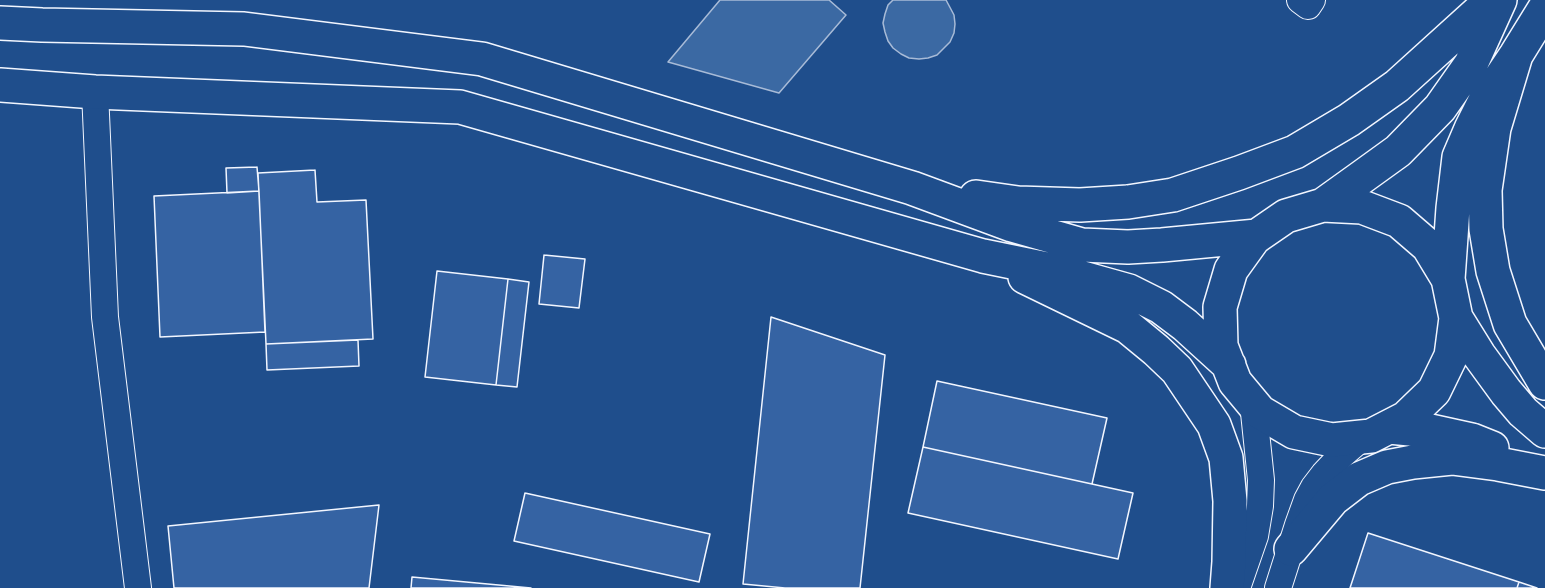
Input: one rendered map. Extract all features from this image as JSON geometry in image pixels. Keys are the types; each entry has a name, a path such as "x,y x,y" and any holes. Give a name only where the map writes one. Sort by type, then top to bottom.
{"main road":[{"path":"912,188 1018,203 1080,205 1128,202 1173,195 1295,152 1349,120 1397,86 1492,0"},
{"path":"1500,0 1471,64 1440,108 1398,151 1323,205 1286,216 1257,236 1231,270 1220,307 1221,346 1235,382 1260,412 1294,432 1332,440 1376,431 1431,431 1472,440 1512,455 1545,473"},
{"path":"1376,431 1406,418 1434,391 1451,356 1456,318 1448,279 1459,157 1485,101 1545,8"},
{"path":"0,23 244,29 482,59 912,188 1012,225 1082,245 1151,246 1257,236"},
{"path":"1516,55 1494,128 1485,189 1486,229 1493,271 1509,324 1545,383"},
{"path":"0,85 95,92 460,107 983,256 1061,272 1129,291 1161,307 1185,325 1229,365"},
{"path":"1323,205 1362,207 1399,221 1428,246 1448,279"},
{"path":"983,256 1128,327 1177,370 1214,425 1226,458 1230,501 1227,588"},
{"path":"1456,318 1506,392 1523,412 1545,431"},
{"path":"1291,549 1333,499 1359,479 1387,467 1452,458 1545,473"}],"street":[{"path":"1300,0 1308,6 1312,0"},
{"path":"95,92 105,317 138,588"},
{"path":"1237,588 1255,536 1260,506 1261,480 1253,403"},
{"path":"1278,588 1301,516 1314,487 1342,455 1376,431"}],"water":[{"path":"720,0 829,0 846,15 779,93 668,62"},
{"path":"893,0 946,0 954,15 955,24 950,42 937,55 928,58 909,58 901,54 888,41 883,23 888,5"}],"building":[{"path":"257,167 259,191 227,193 226,168"},
{"path":"315,170 317,202 366,200 373,339 266,344 258,173"},
{"path":"259,191 265,332 160,337 154,196"},
{"path":"544,255 585,259 579,308 539,304"},
{"path":"437,271 508,279 496,385 425,377"},
{"path":"508,279 529,282 517,387 496,385"},
{"path":"771,317 885,355 860,588 785,588 743,584"},
{"path":"358,340 359,366 267,370 266,344"},
{"path":"937,381 1107,418 1092,484 923,447"},
{"path":"923,447 1133,493 1118,559 908,513"},
{"path":"525,493 710,534 699,582 514,541"},
{"path":"379,505 369,588 174,588 168,526"},
{"path":"1368,533 1519,582 1517,588 1350,588"},
{"path":"412,577 531,588 411,588"},
{"path":"1519,582 1537,588 1517,588"}]}
